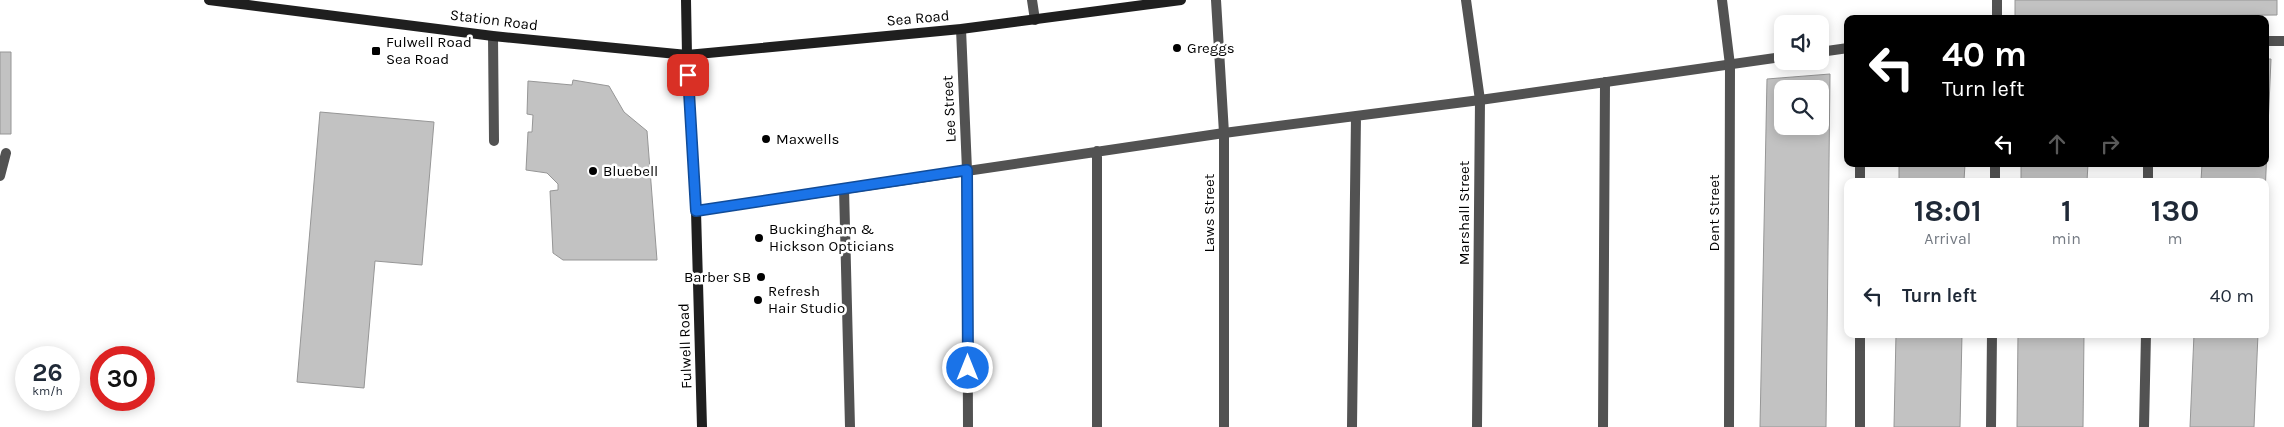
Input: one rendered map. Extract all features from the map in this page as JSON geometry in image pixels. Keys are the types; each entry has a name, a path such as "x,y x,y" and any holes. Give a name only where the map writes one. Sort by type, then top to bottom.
{"street":[{"name":"Station Road","path":"209,0 493,36 687,55"},
{"name":"Fulwell Road","path":"686,0 687,55 696,211 702,427"},
{"path":"1032,0 1035,20"},
{"name":"Sea Road","path":"687,55 960,29 1181,0"},
{"name":"Laws Street","path":"1216,0 1224,133 1224,427"},
{"name":"Marshall Street","path":"1466,0 1480,100 1478,427"},
{"name":"Dent Street","path":"1722,0 1730,65 1729,427"},
{"path":"1997,0 1997,15"},
{"name":"Lee Street","path":"960,29 967,170 968,427"},
{"path":"493,36 494,141"},
{"path":"2269,41 2284,41"},
{"path":"1829,51 1844,49"},
{"path":"696,211 1224,133 1480,100 1774,58"},
{"path":"1603,427 1606,82"},
{"path":"1352,427 1356,116"},
{"path":"1097,151 1097,427"},
{"path":"0,176 6,153"},
{"path":"844,188 850,427"},
{"path":"1860,338 1860,427"},
{"path":"1991,427 1992,338"},
{"path":"2144,427 2146,338"}],"building":[{"path":"2015,0 2277,0 2277,15 2015,15"},
{"path":"0,52 11,52 11,134 0,134"},
{"path":"2269,59 2271,59 2269,104"},
{"path":"1830,74 1826,427 1760,427 1767,79"},
{"name":"Bluebell","path":"573,80 609,86 624,112 647,131 657,260 563,260 553,253 550,191 558,190 558,184 547,173 526,170 528,132 532,132 533,115 527,114 528,81 572,85"},
{"path":"320,112 434,122 422,265 375,261 364,388 297,382"},
{"path":"1899,167 1965,167 1964,178 1899,178"},
{"path":"2021,167 2088,167 2087,178 2021,178"},
{"path":"2202,167 2266,167 2266,178 2201,178"},
{"path":"1896,338 1962,338 1960,427 1894,427"},
{"path":"2018,338 2084,338 2083,427 2017,427"},
{"path":"2194,338 2258,338 2254,427 2190,427"}],"place":[{"name":"Greggs","path":"1177,48"},
{"name":"Fulwell Road Sea Road","path":"376,51"},
{"name":"Maxwells","path":"766,139"},
{"name":"Bluebell","path":"593,171"},
{"name":"Buckingham & Hickson Opticians","path":"759,238"},
{"name":"Barber SB","path":"761,277"},
{"name":"Refresh Hair Studio","path":"758,300"}],"route":[{"path":"688,75 696,211 967,170 968,368"}]}
